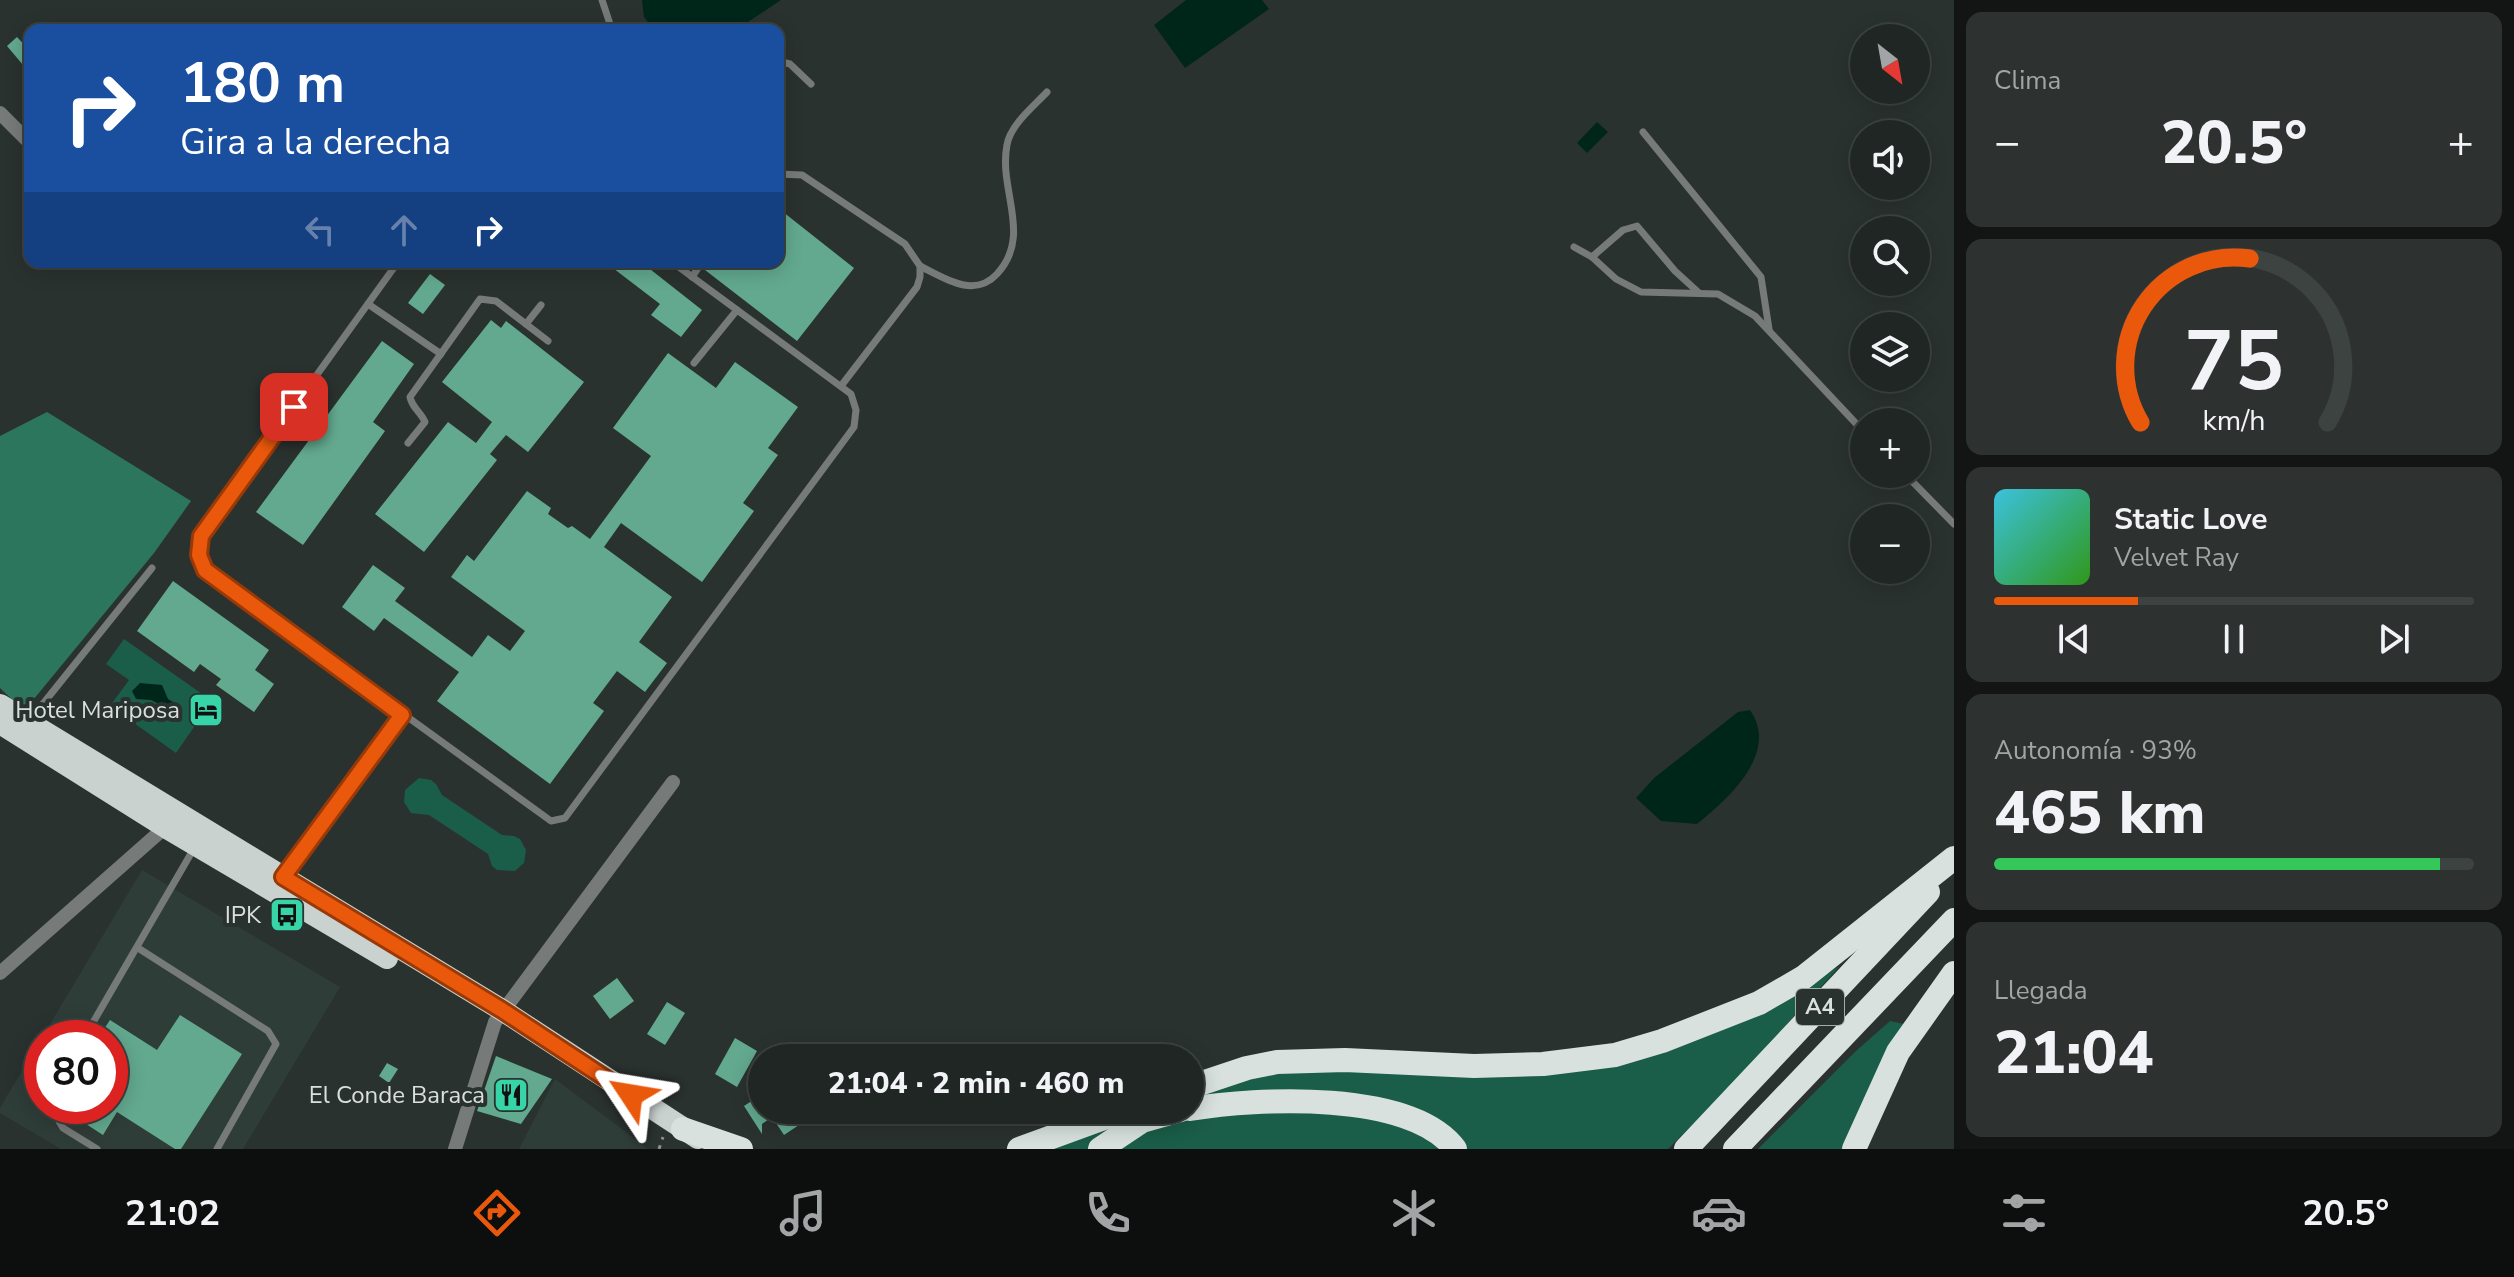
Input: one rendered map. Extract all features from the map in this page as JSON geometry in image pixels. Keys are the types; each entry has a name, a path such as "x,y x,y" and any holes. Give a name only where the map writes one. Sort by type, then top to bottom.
{"highway":[{"path":"0,705 172,820 196,844 278,884"},
{"path":"0,723 172,820 498,1016 678,1143 716,1149"},
{"path":"1204,1082 1277,1062 1345,1060 1474,1066 1543,1064 1615,1055 1662,1041 1759,1003 1804,977 1954,858"},
{"name":"A4","path":"1686,1149 1954,864"},
{"name":"A4","path":"1735,1149 1954,920"},
{"path":"1854,1149 1898,1052 1954,973"},
{"path":"1204,1108 1274,1101 1367,1107 1409,1117 1445,1136 1455,1149"},
{"path":"1019,1149 1088,1124"},
{"path":"1100,1149 1136,1124"},
{"path":"678,1143 741,1149"}],"street":[{"path":"0,113 24,137"},
{"path":"455,1149 498,1016 673,782"},
{"path":"0,973 172,820"}],"lane":[{"path":"602,0 610,24"},
{"path":"784,62 790,64 811,84"},
{"path":"784,174 802,175 905,244 920,266 958,285 979,287 994,277 1009,260 1015,243 1006,170 1007,143 1020,121 1047,92"},
{"path":"1643,132 1761,277 1769,331"},
{"path":"1592,257 1623,230 1637,226 1675,271 1698,292"},
{"path":"1574,247 1592,257 1616,279 1641,292 1718,294 1755,316 1850,417"},
{"path":"841,386 917,287 920,266"},
{"path":"394,268 201,536 199,555 205,570 551,821 565,818 854,427 856,410 851,394 680,268"},
{"path":"692,277 698,268"},
{"path":"408,443 425,422 422,414 412,406 410,397 480,299 496,301 548,341"},
{"path":"368,304 441,354"},
{"path":"526,324 541,305"},
{"path":"694,363 737,310"},
{"path":"1919,488 1954,524"},
{"path":"28,722 152,568"},
{"path":"278,884 402,715"},
{"path":"95,1020 196,844"},
{"path":"138,948 268,1031 276,1044 217,1149"},
{"path":"61,1124 97,1149"}],"shaded area":[{"path":"642,0 781,0 745,24 649,24 644,17"},
{"path":"1186,0 1262,0 1269,9 1185,68 1154,25"},
{"path":"1597,122 1608,132 1587,153 1577,143"},
{"path":"124,639 212,701 176,753 110,706 129,680 106,664"},
{"path":"140,683 162,685 168,699 181,707 182,718 177,718 167,708 151,700 136,699 132,691"},
{"path":"1750,710 1758,726 1759,742 1755,758 1723,802 1697,824 1661,821 1636,798 1654,778 1738,712"},
{"path":"419,778 431,780 442,795 502,835 520,839 526,850 524,863 515,871 497,870 488,854 429,815 411,813 404,802 405,790"},
{"path":"142,870 340,987 243,1149 61,1149 0,1113 24,1068 24,1124 128,1124 128,1020 53,1020"},
{"path":"1840,966 1727,1090 1668,1149 1465,1149 1450,1129 1204,1098 1204,1092 1260,1076 1335,1068 1584,1065 1759,1012"},
{"path":"1890,1021 1909,1025 1848,1149 1758,1149 1856,1051"},
{"path":"555,1079 639,1142 647,1149 519,1149"},
{"path":"1288,1111 1365,1116 1415,1131 1442,1149 1118,1149 1141,1131 1164,1124 1204,1124 1204,1117"},
{"path":"1107,1124 1126,1124 1093,1149 1041,1149"}],"green space":[{"path":"47,412 191,501 154,553 24,711 0,688 0,436"}],"building":[{"path":"17,37 24,45 24,64 23,65 7,46"},
{"path":"784,213 854,268 797,341 705,270 784,268"},
{"path":"613,268 649,268 702,310 681,337 651,315 660,304"},
{"path":"430,274 445,285 423,314 408,303"},
{"path":"491,320 501,328 506,321 584,382 528,452 506,435 490,454 497,460 424,552 375,514 448,422 476,443 492,422 442,382"},
{"path":"382,341 414,364 373,422 385,431 303,545 256,512"},
{"path":"668,353 716,388 735,362 798,407 768,448 778,455 743,503 754,511 702,582 621,523 604,547 672,597 639,642 667,663 645,692 617,671 593,703 604,711 550,784 437,701 459,672 384,618 374,631 342,607 373,565 405,588 395,601 472,657 488,635 510,651 525,631 451,577 467,555 474,561 527,491 551,508 548,514 590,539 651,456 613,428"},
{"path":"173,581 269,650 255,670 274,684 254,712 216,685 221,679 200,664 194,672 137,631"},
{"path":"617,978 634,1001 610,1019 593,996"},
{"path":"667,1002 685,1013 665,1045 647,1034"},
{"path":"180,1015 242,1054 181,1149 175,1149 128,1119 128,1031 157,1050"},
{"path":"735,1038 748,1046 748,1067 737,1087 715,1074"},
{"name":"El Conde Baraca","path":"496,1056 552,1079 521,1124 477,1111"},
{"path":"387,1063 398,1069 389,1083 379,1076"},
{"path":"86,1124 110,1124 103,1135"},
{"path":"777,1124 800,1124 784,1135"}],"place":[{"name":"Hotel Mariposa","path":"206,710"},
{"name":"IPK","path":"287,915"},
{"name":"El Conde Baraca","path":"511,1095"}],"route":[{"path":"294,407 201,536 199,555 205,570 402,715 283,877 502,1010 631,1095"}]}
